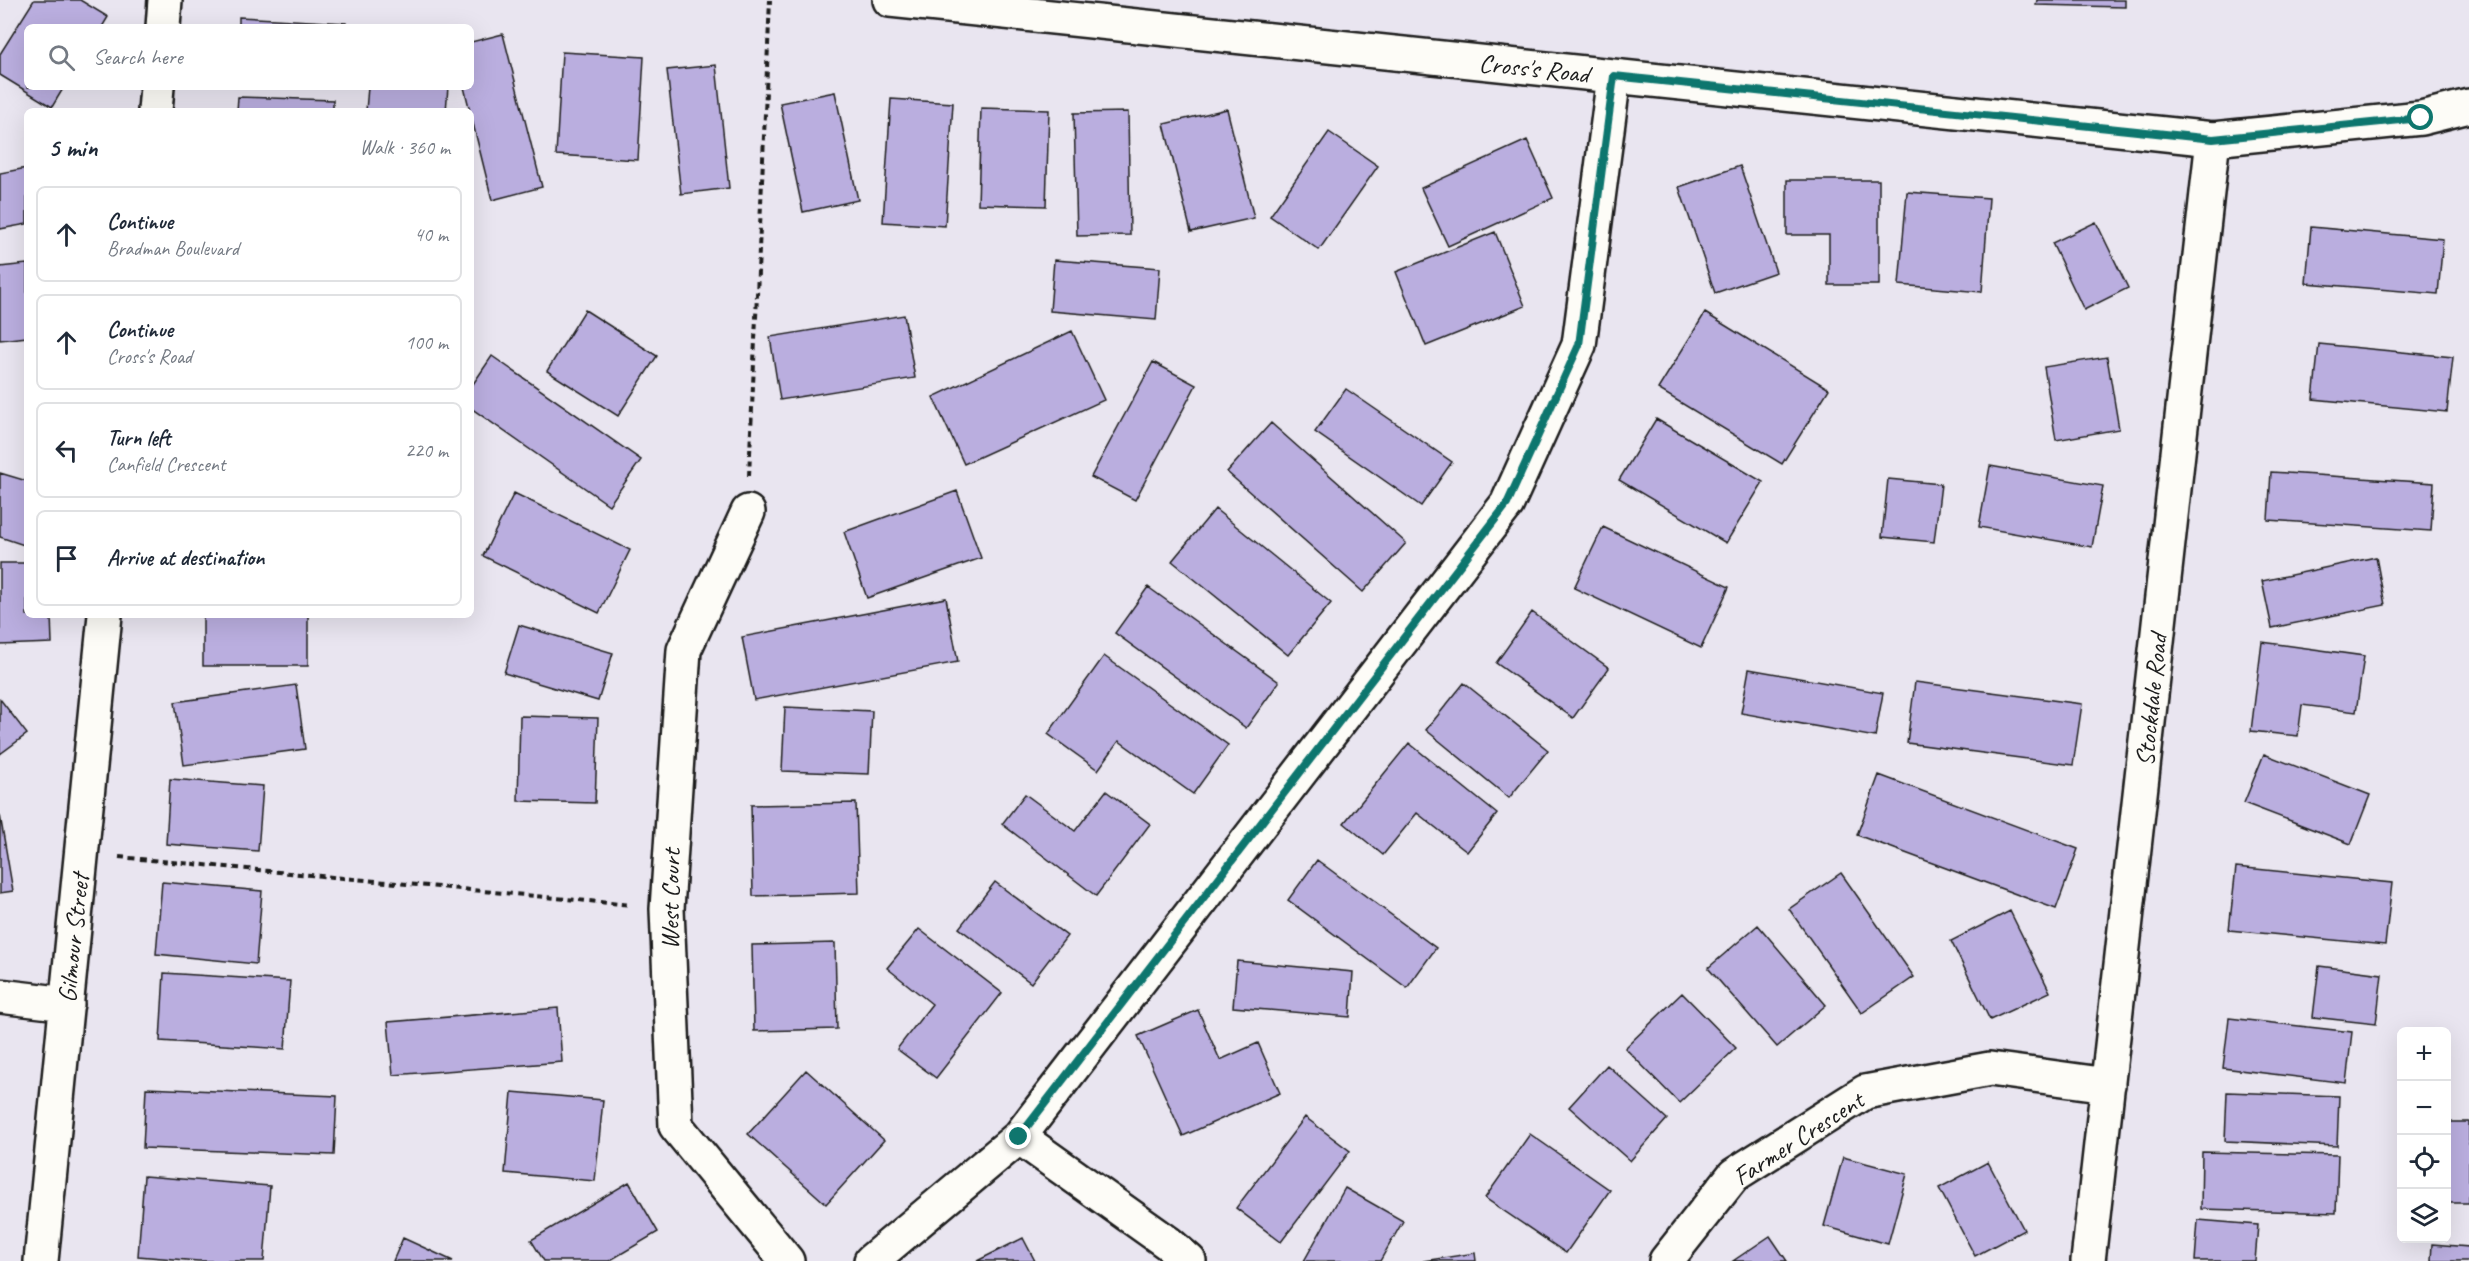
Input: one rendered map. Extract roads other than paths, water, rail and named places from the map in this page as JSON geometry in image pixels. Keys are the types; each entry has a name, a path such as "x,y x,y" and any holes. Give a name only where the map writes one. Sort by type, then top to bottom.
{"street":[{"path":"163,24 165,0"},
{"name":"Cross's Road","path":"890,0 2213,139 2421,118 2469,106"},
{"path":"871,1261 1019,1137 1507,504 1579,345 1614,76"},
{"path":"155,108 157,90"},
{"name":"Stockdale Road","path":"2088,1261 2213,139"},
{"name":"West Court","path":"748,512 684,650 666,909 676,1126 787,1261"},
{"name":"Gilmour Street","path":"41,1261 105,618"},
{"path":"0,996 67,1004"},
{"name":"Farmer Crescent","path":"1666,1261 1734,1175 1865,1092 1990,1069 2108,1085"},
{"path":"1019,1137 1168,1243 1189,1261"}]}
